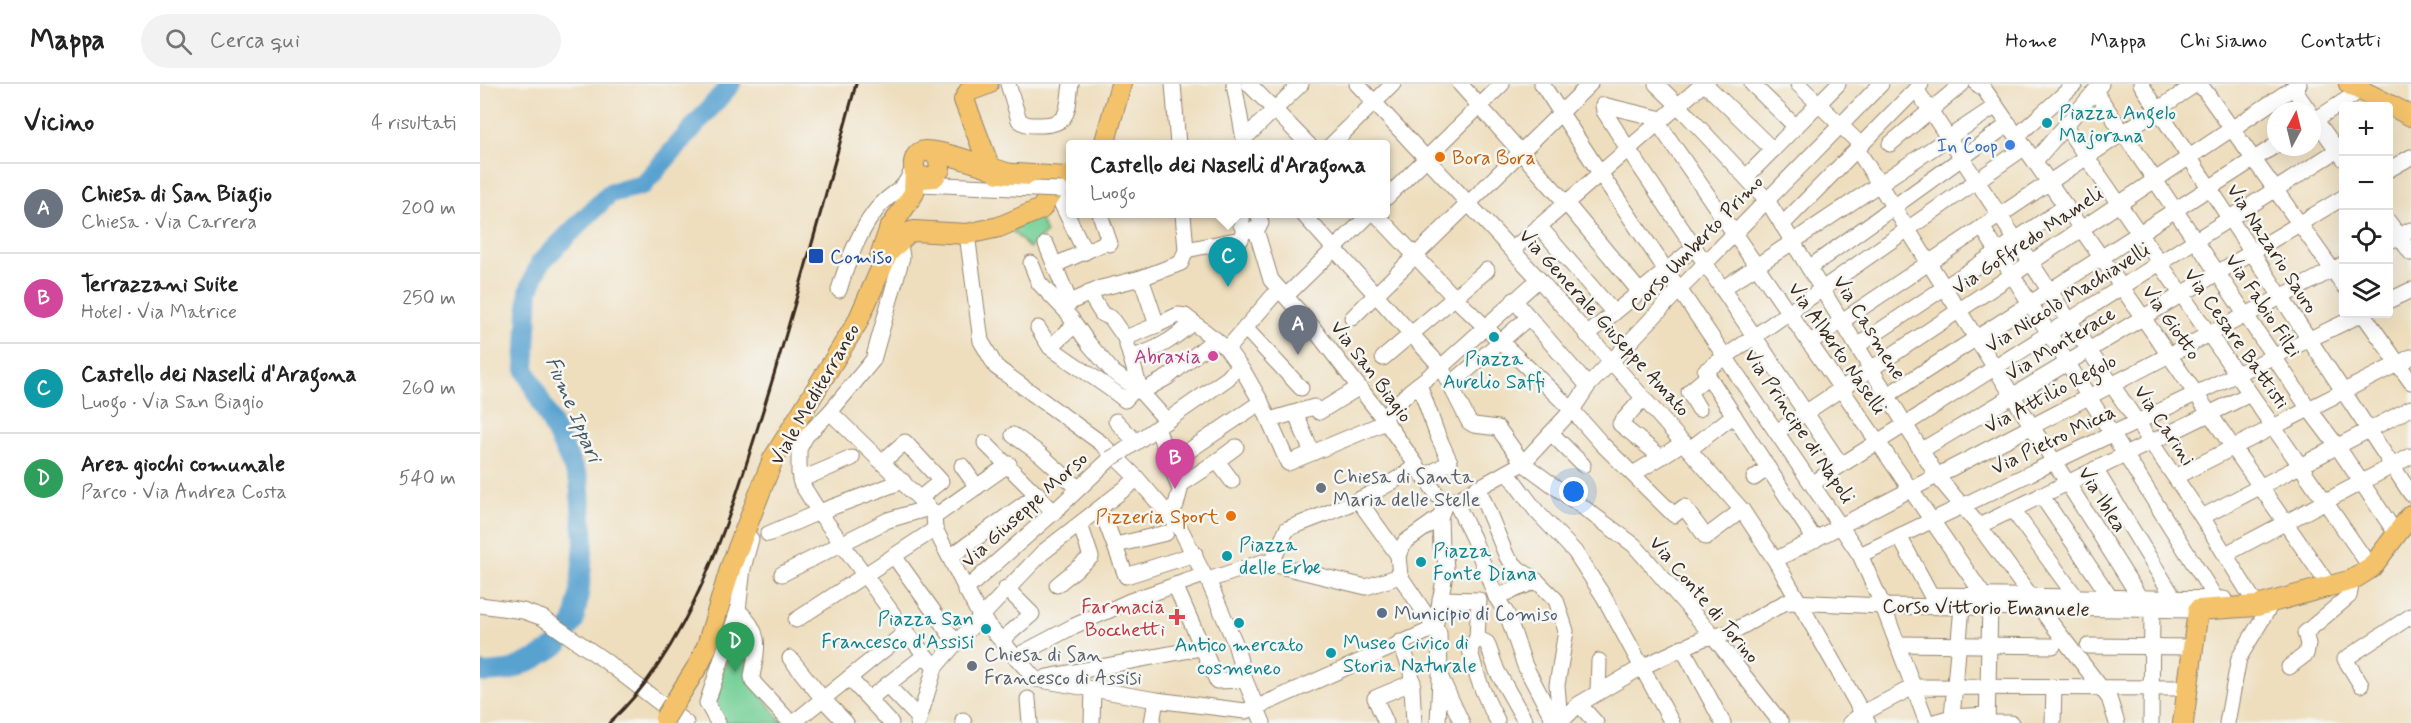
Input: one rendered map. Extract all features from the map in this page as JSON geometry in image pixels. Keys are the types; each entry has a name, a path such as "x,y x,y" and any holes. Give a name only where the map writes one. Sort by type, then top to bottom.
{"main road":[{"path":"988,84 966,94 964,100 990,168"},
{"path":"1105,140 1121,84"},
{"path":"2361,88 2403,112"},
{"path":"924,176 972,153 975,141 974,128"},
{"path":"959,159 1063,186"},
{"path":"924,176 946,167 1010,174"},
{"name":"Viale Mediterraneo","path":"666,715 699,664 707,646 737,567 773,459 863,311 874,283 879,261 899,237 914,193 924,176"},
{"path":"899,237 914,231 967,234 999,227 1041,209 1057,184 1063,186"},
{"name":"Corso Vittorio Emanuele","path":"2198,610 2261,601 2330,587 2352,580 2371,568 2411,515"},
{"path":"2183,723 2198,610"}],"street":[{"path":"1008,84 1019,120 1028,125 1056,124 1061,121 1065,114 1071,84"},
{"path":"1173,84 1178,140"},
{"path":"1234,84 1244,140"},
{"path":"1249,84 1305,140"},
{"path":"1246,140 1301,84"},
{"name":"Via Generale Giuseppe Amato","path":"1358,84 1539,279 1742,510 1801,604 1860,720"},
{"path":"1336,140 1393,84"},
{"path":"1460,84 1566,203 1640,292"},
{"path":"1390,194 1502,84"},
{"name":"Via Principe di Napoli","path":"1542,84 1860,555 1883,606 1929,723"},
{"path":"1352,318 1590,84"},
{"name":"Via Casmene","path":"1656,84 1767,200 1937,476 1979,526 2109,698 2117,723"},
{"path":"1512,250 1704,84 1773,150"},
{"path":"1752,84 1796,127"},
{"name":"Via Iblea","path":"1798,84 1859,147 1907,229 2146,603"},
{"path":"1746,177 1838,84"},
{"name":"Corso Umberto Primo","path":"1451,501 1523,463 1572,410 1588,386 1881,84"},
{"path":"1890,144 1962,84"},
{"name":"Via Giotto","path":"1977,84 1984,89 2035,161 2330,587"},
{"path":"1815,540 1705,371 1977,180 2017,136 2074,84"},
{"path":"1809,343 2198,84 2232,128 2299,224 2338,267"},
{"path":"1782,225 1919,86"},
{"name":"Via Carini","path":"1919,86 1949,138 2112,385 2226,554 2261,601"},
{"path":"2296,86 2304,102"},
{"name":"Via Goffredo Mameli","path":"1778,431 2296,86"},
{"name":"Via Nazario Sauro","path":"2148,87 2158,110 2367,431 2411,494"},
{"path":"2321,112 2361,88"},
{"path":"2035,161 2067,129 2098,90"},
{"name":"Via Fabio Filzi","path":"2098,90 2175,210 2397,535"},
{"path":"1660,121 1603,105 1604,111 1628,149 1841,465"},
{"path":"1722,289 1996,106"},
{"name":"Via Alberto Naselli","path":"1660,121 1734,235 1987,601"},
{"path":"1878,128 1905,167"},
{"path":"2321,128 2339,150"},
{"name":"Via Cesare Battisti","path":"2067,129 2371,568"},
{"path":"1809,268 1962,158 2017,136"},
{"path":"1888,395 2267,151"},
{"name":"Via Niccolò Machiavelli","path":"1813,483 2275,190 2339,153"},
{"path":"2393,167 2411,157"},
{"path":"839,290 850,255 876,210 924,176 1035,189 1063,186"},
{"name":"Via Monterace","path":"1922,450 2339,199"},
{"path":"1857,346 2066,206"},
{"path":"1074,218 1085,252"},
{"path":"1055,265 1110,242 1102,218"},
{"path":"1050,347 1069,312 1089,293 1141,278 1181,263 1186,250 1183,218"},
{"name":"Via Conte di Torino","path":"1307,218 1441,368 1469,422 1498,428 1523,463 1634,545 1713,636 1781,723"},
{"path":"1227,349 1282,293 1334,249 1365,218"},
{"path":"1381,218 1455,298 1486,325 1572,410 1602,444 1674,516 1684,507 1706,537 1742,510"},
{"path":"1186,250 1241,239 1254,219"},
{"name":"Via San Biagio","path":"1254,219 1271,280 1311,325 1385,420 1438,496 1451,501 1473,538 1496,597 1507,614 1525,666 1558,718"},
{"path":"1539,226 1614,313"},
{"path":"1982,227 2216,599"},
{"path":"967,234 981,341 996,367 1101,443 1164,507 1195,554 1206,577 1235,643 1245,680 1263,723"},
{"path":"2400,236 2411,253"},
{"path":"899,237 873,360 830,412 806,436 798,458 800,480 819,512 930,662"},
{"path":"1046,244 1069,312 1113,372 1138,390 1162,424 1170,462 1180,490 1176,505 1152,507 1113,457"},
{"path":"1587,335 1695,247"},
{"path":"1031,263 1039,283 1057,304 1069,312"},
{"name":"Via Attilio Regolo","path":"1775,560 2338,267"},
{"path":"1383,358 1488,270"},
{"path":"1141,278 1156,325"},
{"path":"1125,338 1178,315 1189,321 1212,342 1227,349 1236,369 1248,380 1261,402 1288,463 1385,420 1419,384 1441,368 1539,279"},
{"path":"2393,299 2411,290"},
{"path":"1089,293 1102,314 1112,318 1125,338 1132,357 1138,390"},
{"path":"1514,300 1588,386"},
{"path":"1450,385 1505,344 1529,317"},
{"name":"Via Pietro Micca","path":"1860,555 2353,318"},
{"path":"2366,318 2405,360 2411,382"},
{"path":"1132,357 1154,351 1170,342 1189,321"},
{"path":"1038,328 1050,347 1078,368 1098,378 1125,400 1138,390 1168,377 1212,342"},
{"path":"1247,331 1319,412 1358,388"},
{"path":"2175,477 2405,360"},
{"name":"Via Giuseppe Morso","path":"966,590 1113,457 1236,369"},
{"path":"1699,409 1689,392 1708,376"},
{"path":"1268,560 1287,529 1359,501 1420,471 1450,462 1419,384"},
{"path":"1979,526 2250,393"},
{"path":"1270,420 1308,397"},
{"path":"1602,444 1643,398"},
{"path":"1170,462 1261,402"},
{"path":"2202,517 2411,408"},
{"path":"830,412 903,481 930,513 979,617 1035,679 1156,700 1245,711 1403,641 1437,630"},
{"path":"1633,474 1661,457 1687,446 1734,415"},
{"path":"1298,419 1312,453"},
{"path":"1116,421 1136,442"},
{"path":"1620,423 1661,457"},
{"path":"1551,433 1583,465"},
{"path":"1012,435 1040,454 1078,488"},
{"path":"796,620 894,556 930,513 941,481 905,442 882,462"},
{"path":"985,443 1009,464 1054,512"},
{"path":"1170,462 1185,482 1236,447"},
{"path":"2226,554 2411,456"},
{"path":"800,480 852,458"},
{"path":"1217,461 1232,481"},
{"path":"782,574 888,520 930,513 976,487 1009,464"},
{"path":"962,466 976,487"},
{"path":"1754,478 1768,468"},
{"path":"2095,469 2174,598"},
{"path":"1507,472 1537,512 1575,552 1604,597 1672,723"},
{"path":"768,534 819,512 903,481"},
{"path":"869,699 887,685 930,662 956,643 1006,588 1042,553 1132,483"},
{"path":"1478,487 1507,557 1556,600 1566,631 1557,684 1558,718"},
{"path":"950,557 1038,494"},
{"path":"2041,495 2110,597"},
{"path":"1359,501 1393,550 1403,582 1437,630"},
{"path":"1393,550 1440,517 1451,501"},
{"path":"2012,509 2076,597"},
{"path":"1104,517 1126,576 1195,554"},
{"path":"1438,723 1440,676 1437,630 1442,581 1446,569 1445,556 1441,548 1440,517"},
{"path":"1057,585 1091,557 1080,524"},
{"path":"1116,545 1166,533"},
{"path":"1899,536 1931,595 2037,604 2076,597 2110,597 2146,603 2174,598 2261,601 2239,658 2227,723"},
{"path":"718,723 707,703 738,610 737,567 751,539"},
{"path":"894,556 956,643"},
{"path":"1015,657 1074,626 1130,601 1175,585 1268,560 1366,587 1403,582 1424,593 1432,590 1442,581"},
{"path":"2289,667 2306,654 2308,644 2305,633 2349,596 2352,580"},
{"path":"1496,597 1537,581"},
{"path":"1175,585 1217,681 1245,680"},
{"path":"1002,640 1032,614 1006,588"},
{"path":"1440,599 1479,600 1477,638 1470,649 1480,689 1497,720"},
{"path":"1987,601 1989,645 1987,720"},
{"name":"Corso Vittorio Emanuele","path":"1558,718 1642,667 1682,647 1732,632 1784,603 1962,607 1987,601 2146,603 2198,610"},
{"path":"2146,603 2152,647 2151,723"},
{"path":"480,605 523,611 543,618 560,628 686,723"},
{"path":"1952,717 1962,607"},
{"path":"738,610 750,621 757,640 753,682 792,723 906,632"},
{"path":"2361,685 2345,659 2411,616"},
{"path":"1477,638 1487,643 1497,671 1526,723"},
{"path":"1403,641 1412,670 1414,723"},
{"path":"1897,644 2053,646"},
{"path":"2088,646 2193,647"},
{"path":"1682,647 1723,723"},
{"path":"1035,679 1201,648"},
{"path":"790,658 846,723"},
{"path":"1598,692 1599,661"},
{"path":"918,721 930,662"},
{"path":"1440,676 1462,723"},
{"path":"849,678 891,723"},
{"path":"1386,723 1375,698 1413,682"},
{"path":"887,685 918,721"},
{"path":"1860,720 1913,687 2188,688"},
{"path":"2053,723 2054,687"},
{"path":"1092,723 1093,689"},
{"path":"1028,699 1030,723"},
{"path":"1152,723 1156,700"},
{"path":"1579,704 1596,723"},
{"path":"1929,723 1952,717 2012,723"}],"green space":[{"path":"1039,216 1046,233 1029,248 1010,229"},
{"path":"742,624 750,628 747,677 783,723 725,723 712,702 738,627"}],"waterway":[{"name":"Fiume Ippari","path":"480,672 508,671 537,658 558,645 574,622 579,597 584,542 579,480 525,369 529,290 540,263 610,193 643,185 731,84"}],"railway":[{"path":"609,723 639,691 666,653 689,612 709,568 742,478 780,353 856,84"}],"place":[{"name":"Piazza Angelo Majorana","path":"2047,123"},
{"name":"In Coop","path":"2010,145"},
{"name":"Bora Bora","path":"1440,157"},
{"name":"Comiso","path":"816,256"},
{"name":"Castello dei Naselli d'Aragona","path":"1228,287"},
{"name":"Piazza Aurelio Saffi","path":"1494,337"},
{"name":"Chiesa di San Biagio","path":"1298,355"},
{"name":"Abraxia","path":"1213,356"},
{"name":"Chiesa di Santa Maria delle Stelle","path":"1321,488"},
{"name":"Terrazzani Suite","path":"1175,489"},
{"name":"Pizzeria Sport","path":"1231,516"},
{"name":"Piazza delle Erbe","path":"1227,556"},
{"name":"Piazza Fonte Diana","path":"1421,562"},
{"name":"Municipio di Comiso","path":"1382,613"},
{"name":"Farmacia Bocchetti","path":"1177,617"},
{"name":"Antico mercato cosmeneo","path":"1239,623"},
{"name":"Piazza San Francesco d'Assisi","path":"986,629"},
{"name":"Museo Civico di Storia Naturale","path":"1331,653"},
{"name":"Chiesa di San Francesco di Assisi","path":"972,666"},
{"name":"Area giochi comunale","path":"735,672"}]}
